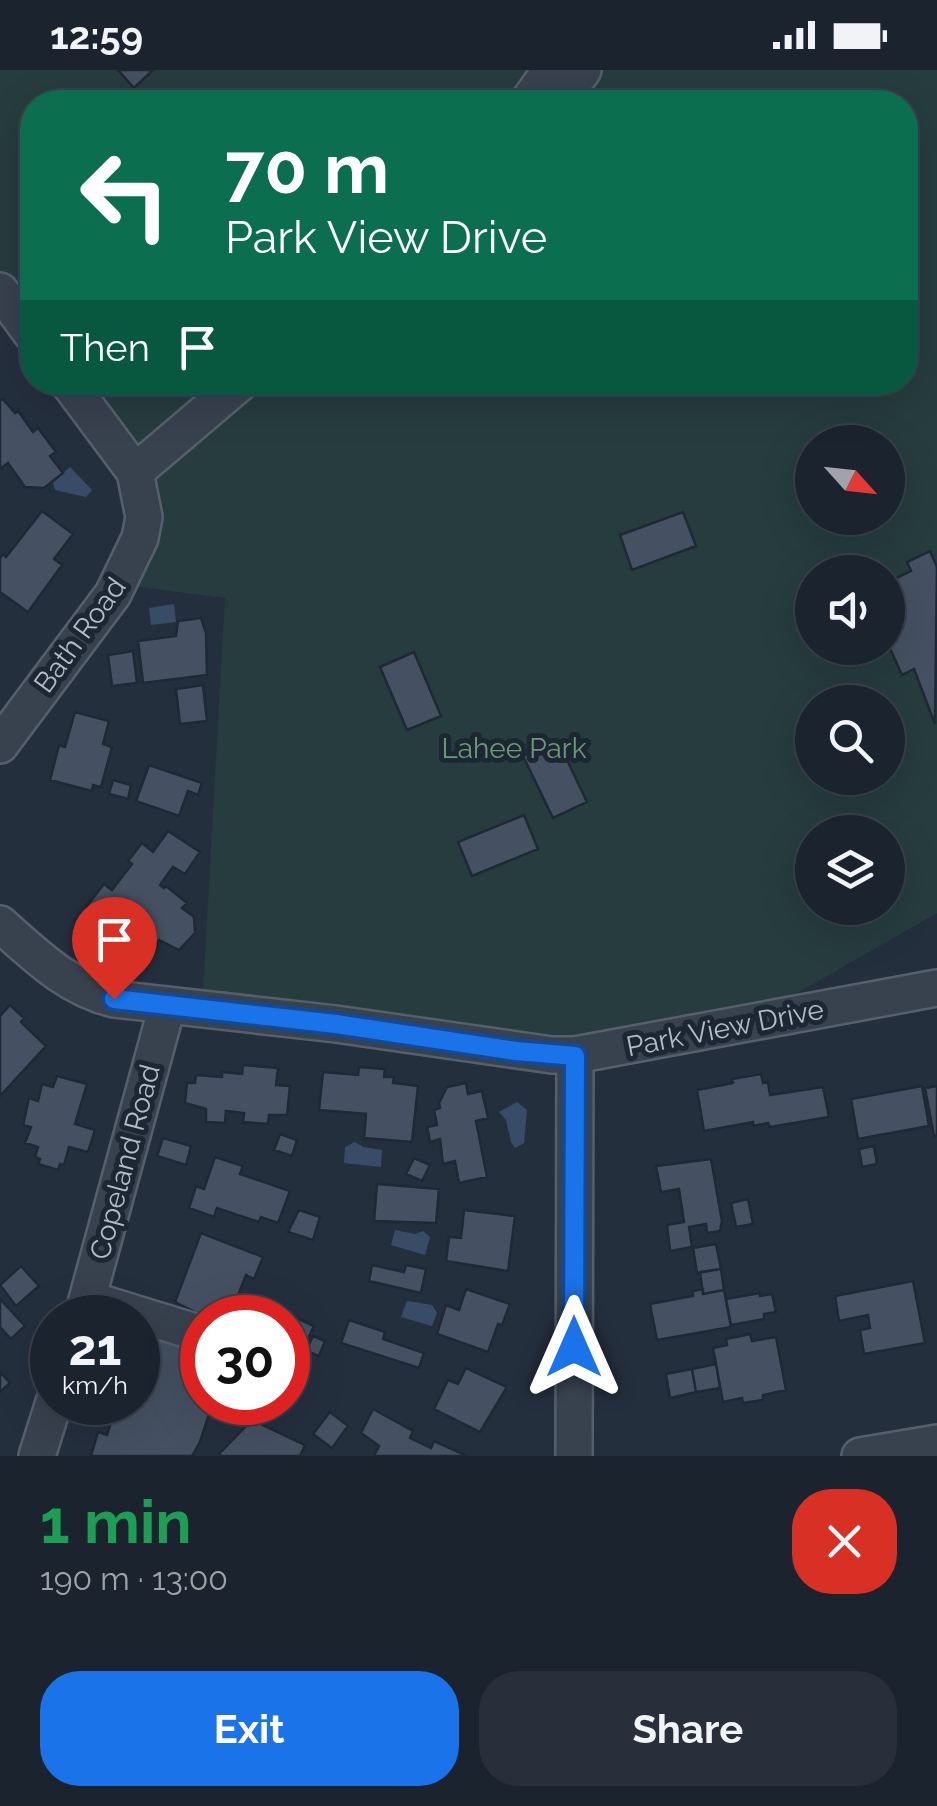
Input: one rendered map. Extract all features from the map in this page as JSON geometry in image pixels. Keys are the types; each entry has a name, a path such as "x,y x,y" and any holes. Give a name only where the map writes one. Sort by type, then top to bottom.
{"street":[{"path":"0,291 20,318"},
{"path":"78,395 135,472 226,395"},
{"name":"Bath Road","path":"0,745 113,594 130,563 144,517 135,472"},
{"name":"Park View Drive","path":"0,924 82,989 114,999 575,1056 937,988"},
{"name":"Copeland Road","path":"89,1295 167,1007"},
{"path":"574,1456 575,1056"},
{"path":"37,1456 47,1425"},
{"path":"860,1456 937,1443"}],"green space":[{"name":"Lahee Park","path":"0,70 937,70 937,913 745,1023 576,1054 202,1009 225,598 117,584 143,517 74,395 918,395 918,90 20,90 20,318 0,291"}],"water":[{"path":"70,467 92,490 86,497 55,490 53,482"},
{"path":"174,604 176,622 151,625 149,608"},
{"path":"517,1102 527,1110 524,1143 515,1148 506,1120 499,1112"},
{"path":"355,1142 382,1150 381,1167 344,1163 345,1147"},
{"path":"395,1230 415,1234 423,1231 430,1237 425,1255 391,1245"},
{"path":"407,1301 432,1305 437,1313 432,1326 401,1317"}],"building":[{"path":"118,70 153,70 134,88"},
{"path":"3,399 15,413 18,411 33,432 38,428 56,452 50,456 63,473 44,488 25,487 8,463 0,469"},
{"path":"42,511 73,534 54,559 62,565 28,612 0,592 0,558 3,554 6,557"},
{"path":"683,512 696,546 632,570 620,535"},
{"path":"930,551 937,567 935,724 914,669 902,675 897,665 905,665 905,574 911,571 907,562"},
{"path":"201,618 206,633 207,675 143,683 138,641 176,636 178,621"},
{"path":"133,651 137,683 112,686 108,655"},
{"path":"414,652 441,716 407,730 380,667"},
{"path":"203,685 207,721 180,724 176,689"},
{"path":"75,712 109,721 103,744 112,747 101,787 93,785 92,791 50,780 59,745 65,747"},
{"path":"557,739 587,802 553,818 523,756"},
{"path":"149,765 202,783 198,795 188,791 179,816 136,801"},
{"path":"113,780 131,785 128,799 109,794"},
{"path":"524,815 538,849 472,876 458,842"},
{"path":"168,831 200,852 185,874 173,867 160,885 187,903 182,908 194,917 195,933 179,950 159,940 154,946 133,929 140,919 125,907 110,925 86,907 104,884 112,890 142,843 153,852"},
{"path":"10,1005 46,1046 0,1096 0,1016"},
{"path":"243,1065 278,1068 276,1085 290,1086 287,1115 269,1115 268,1124 243,1122 244,1113 226,1111 225,1123 206,1122 206,1109 185,1103 187,1083 195,1083 196,1075 242,1074"},
{"path":"359,1067 385,1069 384,1077 394,1077 393,1083 418,1086 412,1142 364,1138 366,1114 319,1110 323,1072 358,1075"},
{"path":"761,1074 763,1083 768,1082 770,1095 823,1087 829,1117 770,1127 768,1123 753,1126 753,1122 704,1131 697,1090"},
{"path":"57,1076 87,1084 75,1124 95,1130 88,1152 69,1147 64,1165 60,1164 58,1170 38,1164 38,1147 25,1143 31,1127 23,1125 29,1098 38,1101 42,1084 53,1087"},
{"path":"466,1083 468,1094 482,1091 488,1118 476,1121 487,1177 459,1183 455,1161 443,1164 440,1139 430,1142 427,1127 437,1125 434,1110 440,1108 447,1087"},
{"path":"922,1086 929,1126 858,1139 851,1099"},
{"path":"937,1086 937,1135 934,1136 925,1088"},
{"path":"280,1134 297,1140 292,1156 274,1150"},
{"path":"163,1138 191,1146 186,1165 157,1156"},
{"path":"874,1146 877,1164 862,1167 859,1149"},
{"path":"215,1157 243,1166 240,1174 290,1191 278,1223 261,1217 259,1222 217,1208 214,1217 189,1208 196,1186 204,1189"},
{"path":"414,1158 430,1165 422,1181 406,1174"},
{"path":"711,1159 722,1221 720,1231 707,1233 706,1224 689,1227 692,1247 670,1251 667,1225 684,1222 679,1189 661,1192 656,1166"},
{"path":"377,1184 439,1189 436,1223 374,1221"},
{"path":"748,1199 753,1224 736,1227 731,1203"},
{"path":"299,1210 320,1217 313,1240 288,1232"},
{"path":"464,1210 515,1216 508,1271 446,1261 449,1237 461,1238"},
{"path":"201,1233 263,1257 254,1279 246,1275 238,1295 180,1295 180,1304 175,1302"},
{"path":"716,1244 721,1269 697,1273 693,1248"},
{"path":"372,1265 404,1272 406,1265 426,1269 421,1293 369,1281"},
{"path":"21,1266 39,1286 16,1306 0,1285"},
{"path":"721,1269 724,1290 703,1294 700,1272"},
{"path":"913,1281 925,1343 864,1354 860,1330 870,1328 868,1315 839,1321 835,1296"},
{"path":"466,1289 510,1304 488,1352 437,1334 446,1305 459,1310"},
{"path":"703,1289 703,1294 724,1290 731,1327 657,1340 650,1304 693,1296 693,1291"},
{"path":"772,1294 776,1312 764,1314 764,1319 731,1325 726,1299"},
{"path":"0,1299 25,1326 11,1339 0,1327"},
{"path":"349,1320 385,1332 383,1339 424,1353 419,1368 341,1343"},
{"path":"160,1329 180,1335 180,1425 206,1425 192,1456 91,1456 98,1432 107,1435 110,1425 160,1425"},
{"path":"750,1334 752,1341 776,1337 786,1390 763,1395 763,1400 743,1403 742,1398 723,1402 713,1348 727,1345 726,1339"},
{"path":"313,1336 325,1341 319,1356 310,1353"},
{"path":"716,1364 720,1388 696,1392 692,1369"},
{"path":"466,1368 507,1387 480,1432 434,1409 448,1380 458,1384"},
{"path":"692,1369 696,1392 670,1398 666,1374"},
{"path":"0,1372 10,1383 0,1392"},
{"path":"373,1409 413,1431 410,1438 431,1448 434,1441 467,1456 374,1456 379,1446 361,1433"},
{"path":"330,1412 348,1426 332,1448 313,1434"},
{"path":"247,1425 263,1425 305,1445 300,1456 219,1454"}],"route":[{"path":"114,999 575,1056 574,1347"}]}
